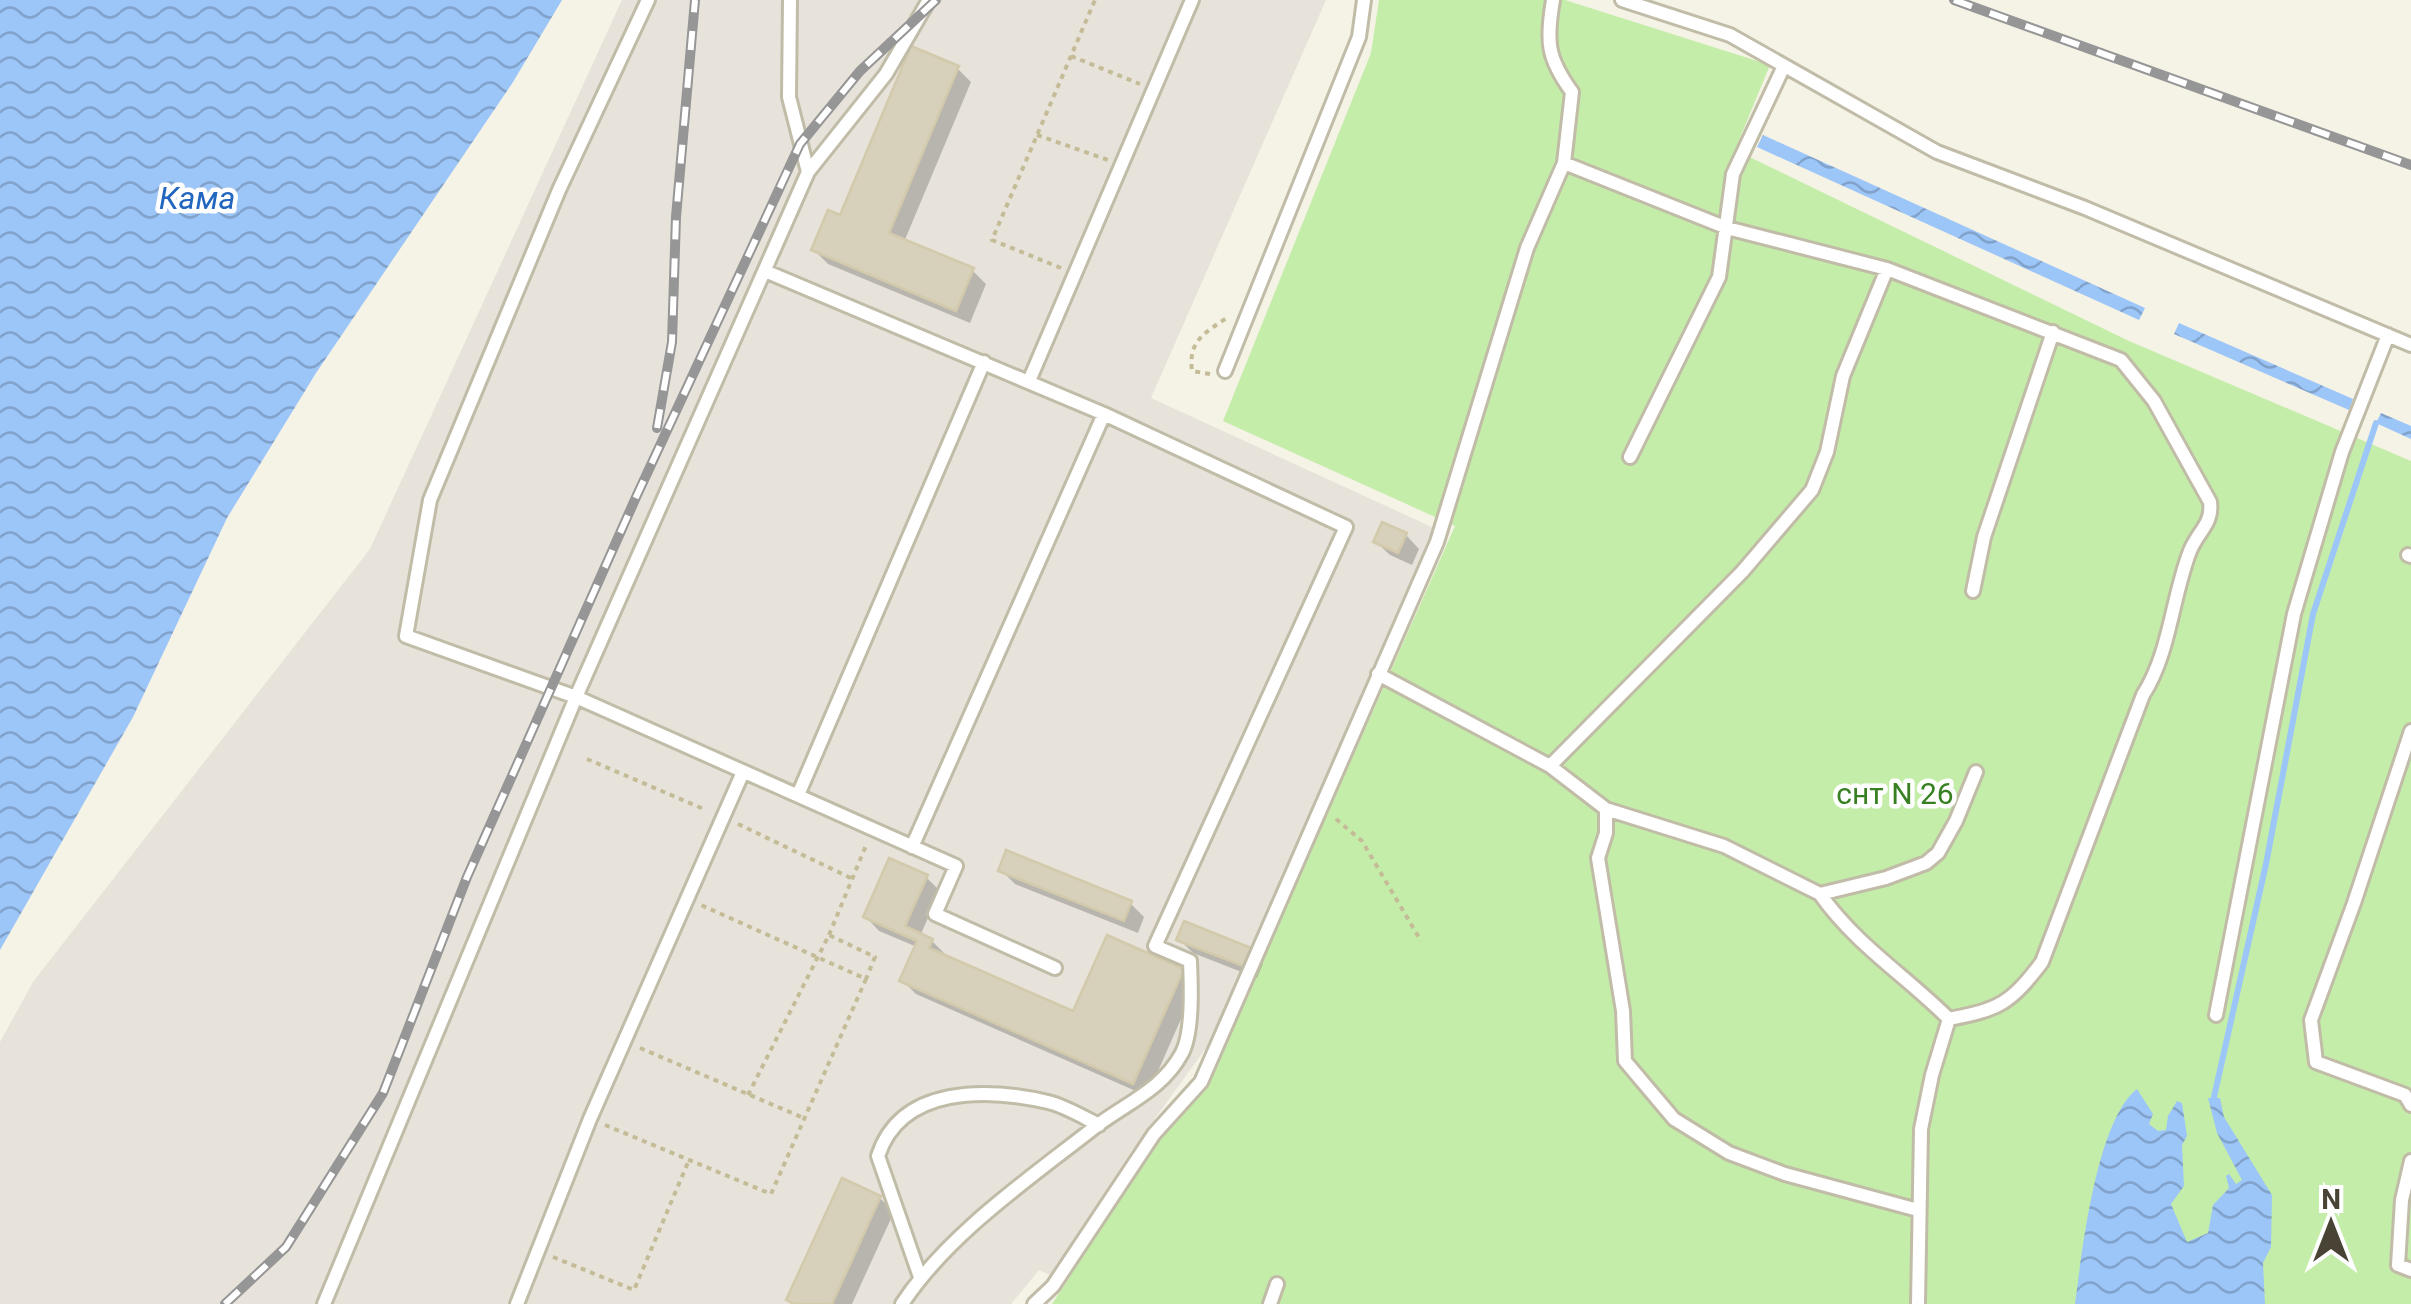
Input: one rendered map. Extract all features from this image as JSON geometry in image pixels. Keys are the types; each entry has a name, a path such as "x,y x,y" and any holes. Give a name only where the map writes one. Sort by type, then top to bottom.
{"lane":[{"path":"648,0 559,190 430,500 406,636 576,697 956,866 934,914 1055,968"},
{"path":"790,0 789,97 808,172"},
{"path":"324,1304 576,697 808,172 886,74 929,0"},
{"path":"1029,381 1192,0"},
{"path":"1224,371 1360,38 1364,0"},
{"path":"1034,1304 1052,1286 1154,1134 1200,1082 1437,542 1526,248 1564,163 1572,92 1556,70 1547,38 1553,0"},
{"path":"1622,0 1730,35 1936,152 2103,215 2411,345"},
{"path":"1630,458 1718,278 1733,174 1784,66"},
{"path":"1564,163 1727,228 1887,269 2122,360 2154,401 2210,502 2212,514 2192,546 2154,678 2144,694 2042,962 2018,994 1991,1010 1949,1019"},
{"path":"1550,766 1729,586 1812,490 1826,452 1843,376 1887,269"},
{"path":"765,271 1104,414 1346,527 1156,946 1190,961 1185,1048 1165,1080 1099,1125 948,1247 902,1304"},
{"path":"1973,592 1984,537 2054,332"},
{"path":"2216,1015 2294,614 2342,452 2388,334"},
{"path":"798,795 984,362"},
{"path":"912,847 1104,414"},
{"path":"1378,674 1550,766 1606,809 1724,846 1820,894 1840,923 1949,1019"},
{"path":"2411,732 2311,1020 2316,1062 2405,1095 2411,1105"},
{"path":"518,1304 590,1118 743,772"},
{"path":"1820,894 1886,878 1926,863 1938,853 1956,821 1976,772"},
{"path":"1606,809 1606,833 1598,858 1623,1011 1625,1062 1674,1118 1729,1153 1785,1174 1918,1210"},
{"path":"1918,1304 1921,1129 1949,1019"},
{"path":"920,1277 878,1156 884,1138 908,1114 948,1094 991,1094 1051,1102 1099,1125"},
{"path":"2411,1161 2402,1200 2398,1265 2411,1270"},
{"path":"1270,1304 1277,1284"}],"path":[{"path":"1076,274 992,240 1095,0"},
{"path":"1071,56 1154,90"},
{"path":"1036,135 1122,165"},
{"path":"1224,371 1192,371 1190,354 1196,341 1248,306"},
{"path":"1321,806 1362,842 1421,941"},
{"path":"748,1095 830,935 873,829"},
{"path":"687,899 866,978"},
{"path":"590,1118 771,1194 875,957 830,935"},
{"path":"625,1041 806,1119"},
{"path":"539,1251 634,1290 690,1160"}],"shaded area":[{"path":"622,0 1326,0 1151,398 1434,528 1214,1037 1130,1153 1050,1275 1039,1270 1011,1304 0,1304 0,1042 33,982 370,549"}],"green space":[{"name":"снт N 26","path":"1379,0 1565,0 1770,65 1735,150 2129,341 2411,461 2411,1304 1052,1304 1157,1143 1208,1083 1455,526 1223,421 1371,53"}],"water":[{"name":"Кама","path":"0,0 562,0 513,82 316,373 227,518 133,717 0,950"},
{"path":"1763,135 2145,308 2139,320 1757,147"},
{"path":"2179,323 2353,399 2349,410 2174,334"},
{"path":"2381,413 2411,426 2411,439 2376,423"},
{"path":"2137,1089 2153,1114 2149,1124 2158,1131 2166,1130 2168,1116 2177,1101 2182,1103 2187,1136 2182,1145 2184,1186 2171,1204 2187,1242 2208,1233 2213,1205 2229,1188 2226,1176 2229,1174 2236,1184 2242,1180 2217,1133 2208,1098 2220,1098 2224,1117 2272,1195 2271,1247 2263,1263 2265,1304 2075,1304 2101,1158 2123,1105"}],"building":[{"path":"911,46 959,66 889,233 974,268 956,311 811,250 828,210 840,215"},
{"path":"1382,522 1407,533 1398,553 1373,542"},
{"path":"1006,850 1132,901 1124,921 998,871"},
{"path":"889,858 928,875 905,926 933,939 929,948 1073,1011 1107,935 1184,969 1133,1084 899,981 917,941 863,917"},
{"path":"1184,921 1251,948 1243,966 1176,940"},
{"path":"842,1178 881,1196 832,1304 794,1304 786,1300"}],"waterway":[{"path":"2214,1097 2266,864 2313,614 2376,423"}],"railway":[{"path":"657,428 672,342 676,217 695,0"},
{"path":"225,1304 286,1247 383,1093 467,877 637,495 800,144 860,71 936,0"},
{"path":"1954,0 2411,165"}]}
